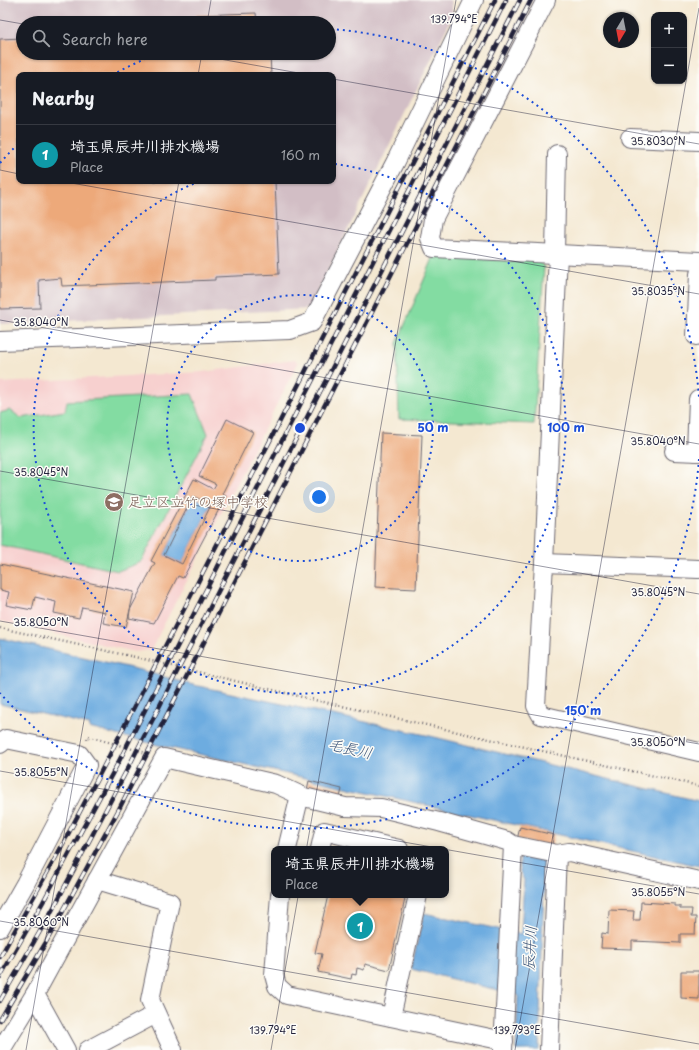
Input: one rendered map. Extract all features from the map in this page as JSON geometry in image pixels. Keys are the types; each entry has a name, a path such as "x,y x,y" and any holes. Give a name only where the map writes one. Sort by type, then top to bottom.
{"street":[{"path":"0,341 290,330 312,322 396,161 474,0"},
{"path":"546,0 432,219 430,238 434,248 699,261"},
{"path":"630,138 699,141"},
{"path":"557,154 556,254 544,563 536,706 541,715 699,752"},
{"path":"696,336 699,274"},
{"path":"674,451 698,452 698,399"},
{"path":"544,563 699,569"},
{"path":"0,744 6,739 79,754 87,765 0,928"},
{"path":"1,1050 35,994 164,758 276,784 300,795 345,808 381,808 439,822 507,841 516,845 555,853 569,852 699,881"},
{"path":"290,846 300,795"},
{"path":"321,846 324,831 386,846"},
{"path":"280,898 274,976 277,986 287,995 391,1017 504,1046 509,929 516,845"},
{"path":"549,1050 555,853"},
{"path":"97,880 170,902 150,1000 173,1050"},
{"path":"391,1017 417,899"},
{"path":"35,994 66,1050"},
{"path":"88,1050 156,1014"}],"path":[{"path":"0,628 135,657 315,700 699,786"},
{"path":"79,754 88,736 164,758"}],"shaded area":[{"path":"0,0 451,0 453,15 309,309 0,324"},
{"name":"足立区立竹の塚中学校","path":"295,360 298,363 151,650 135,652 0,621 0,383 202,372"}],"green space":[{"path":"434,256 537,259 544,267 534,424 399,419 397,343"},
{"path":"192,394 208,434 141,562 118,571 0,545 0,413 10,410 21,418 65,411 67,401"}],"water":[{"path":"193,496 211,505 182,564 164,555"},
{"name":"毛長川","path":"0,638 140,670 189,684 426,735 699,801 699,866 158,745 89,728 90,725 0,704"},
{"name":"辰井川","path":"520,854 549,860 548,878 544,881 539,1050 516,1050 518,995 411,969 424,913 521,934 524,880 520,872"}],"building":[{"path":"256,13 256,16 196,16"},
{"path":"16,38 16,60 270,60 271,72 16,72 16,184 275,184 279,274 215,277 215,280 62,286 61,278 39,280 40,308 0,309 0,39"},
{"path":"227,419 253,432 222,494 226,496 183,578 178,576 154,623 129,618 130,610 155,563 151,561 194,479 213,489 216,484 199,476","holes":["193,496 211,505 182,564 164,555"]},
{"path":"381,433 422,435 416,589 375,587"},
{"path":"0,564 134,592 126,627 103,623 105,612 82,607 79,618 54,613 56,602 35,597 32,610 6,605 9,592 0,590"},
{"path":"309,781 342,789 339,802 306,794"},
{"path":"520,827 554,835 551,848 517,840"},
{"path":"327,898 405,899 389,970 365,964 364,970 357,968 356,975 352,974 351,979 318,972 322,954 315,953"},
{"path":"641,902 675,904 675,906 680,906 680,909 692,909 691,917 696,917 695,934 680,934 680,943 632,941 632,949 601,948 602,933 608,934 609,910 634,911 633,920 640,920"},
{"path":"681,971 699,971 699,999 681,998"}],"railway":[{"path":"0,957 56,857 107,760 495,0"},
{"path":"0,977 43,902 118,763 506,0"},
{"path":"0,1001 54,907 129,766 520,0"},
{"path":"0,1020 45,944 119,809 531,0"}],"place":[{"name":"足立区立竹の塚中学校","path":"114,502"},
{"name":"埼玉県辰井川排水機場","path":"360,926"}]}
